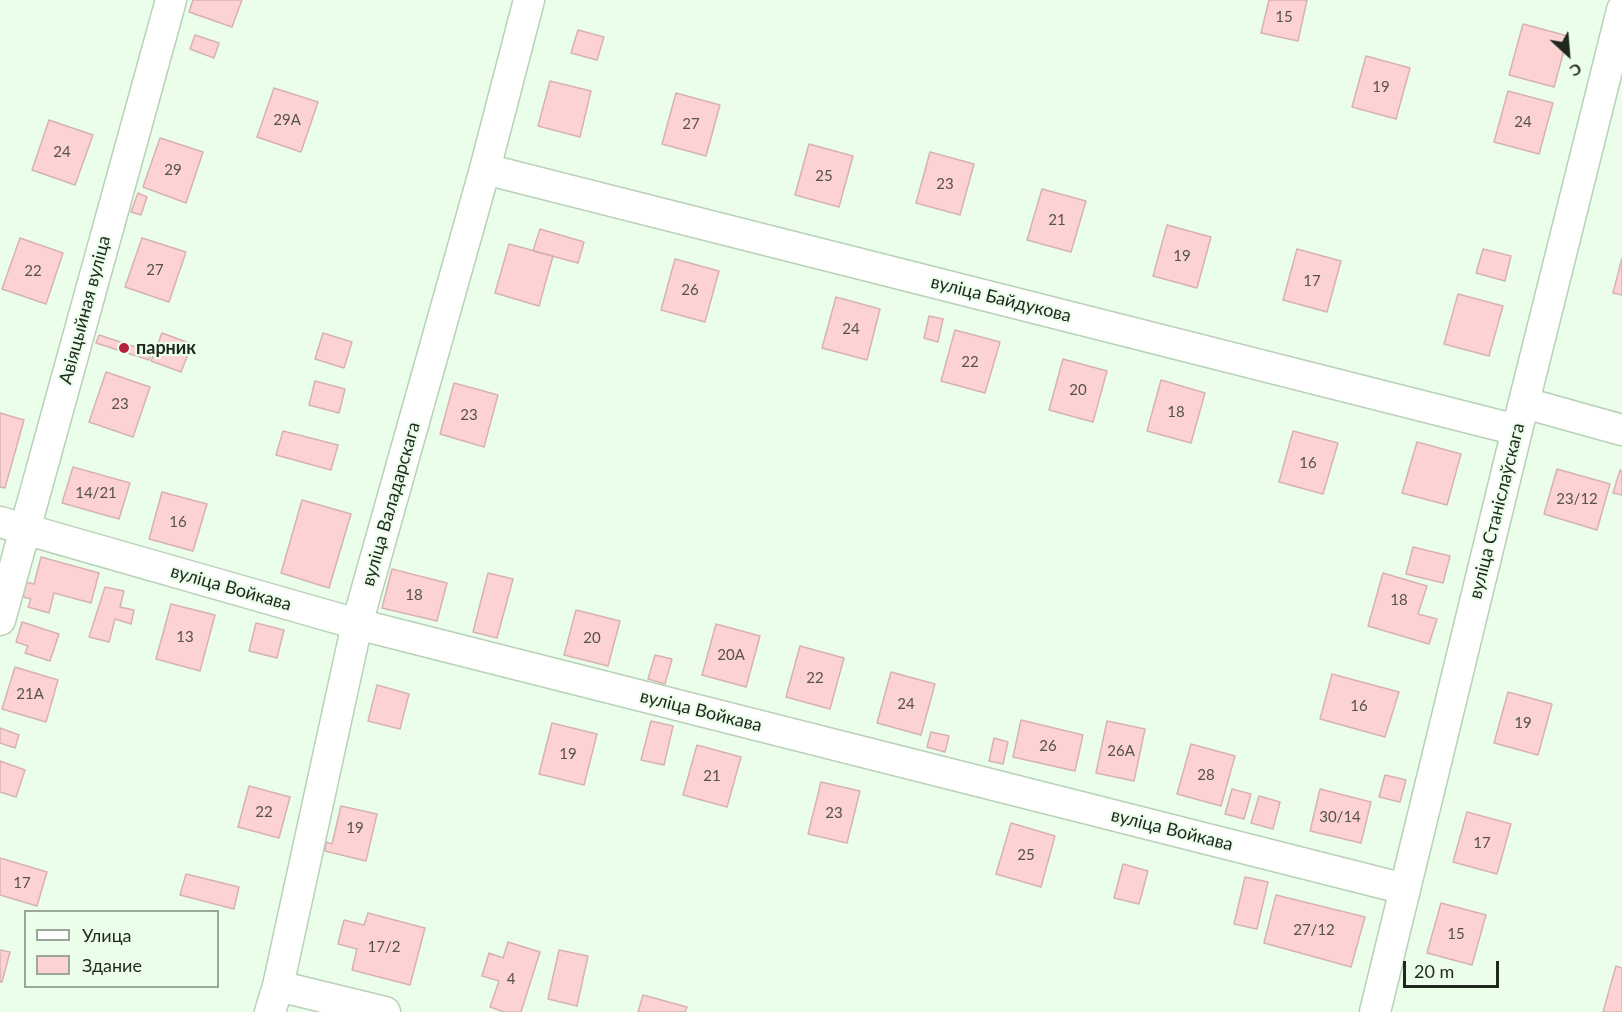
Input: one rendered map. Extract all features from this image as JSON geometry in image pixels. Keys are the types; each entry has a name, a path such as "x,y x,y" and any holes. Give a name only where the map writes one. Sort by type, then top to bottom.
{"street":[{"name":"Авіяцыйная вуліца","path":"0,620 13,526 171,0"},
{"name":"вуліца Валадарскага","path":"274,999 357,624 485,169 529,0"},
{"name":"вуліца Станіслаўскага","path":"1375,1012 1622,10"},
{"name":"вуліца Байдукова","path":"485,169 1521,417 1622,430"},
{"name":"вуліца Войкава","path":"13,526 357,624 1405,889"},
{"path":"274,999 386,1012"}],"building":[{"path":"193,0 242,0 232,27 189,12"},
{"path":"1269,0 1307,0 1298,41 1261,33"},
{"path":"1523,24 1568,36 1554,87 1509,75"},
{"path":"578,30 604,37 597,60 571,53"},
{"path":"195,35 219,43 214,58 190,49"},
{"path":"1366,56 1410,68 1396,119 1352,107"},
{"path":"550,81 591,91 580,137 538,126"},
{"path":"274,88 318,102 301,152 257,137"},
{"path":"1508,91 1553,103 1539,154 1494,142"},
{"path":"676,93 720,105 706,156 662,144"},
{"path":"49,120 93,135 75,185 32,170"},
{"path":"160,138 203,152 186,203 143,187"},
{"path":"809,144 853,156 839,207 795,195"},
{"path":"930,152 974,164 960,215 916,203"},
{"path":"1042,189 1086,201 1071,252 1027,240"},
{"path":"138,193 147,197 141,215 131,212"},
{"path":"1167,225 1211,237 1197,288 1153,276"},
{"path":"540,229 584,242 578,263 533,251"},
{"path":"20,238 63,253 46,304 2,289"},
{"path":"142,238 186,252 169,302 125,287"},
{"path":"509,244 553,256 539,306 495,293"},
{"path":"1297,249 1341,261 1327,312 1283,300"},
{"path":"1483,249 1511,256 1505,281 1476,273"},
{"path":"1622,258 1622,295 1613,293"},
{"path":"675,259 719,271 705,322 661,310"},
{"path":"1458,294 1503,306 1489,356 1444,344"},
{"path":"836,297 880,309 867,360 822,348"},
{"path":"929,316 943,319 938,342 924,338"},
{"path":"955,330 1000,342 985,393 941,381"},
{"path":"162,333 192,344 181,372 151,361"},
{"path":"323,333 352,342 344,368 315,359"},
{"name":"парник","path":"99,335 151,352 149,360 96,343"},
{"path":"1063,359 1107,371 1093,422 1049,410"},
{"path":"106,372 150,387 133,437 89,422"},
{"path":"1161,380 1205,393 1191,443 1147,431"},
{"path":"315,381 345,389 339,413 309,405"},
{"path":"454,383 498,395 484,447 440,434"},
{"path":"0,413 24,420 5,488 0,487"},
{"path":"283,431 338,445 331,470 276,455"},
{"path":"1293,431 1338,443 1323,494 1279,482"},
{"path":"1417,442 1461,454 1447,505 1402,493"},
{"path":"73,467 130,483 119,519 62,503"},
{"path":"1557,469 1610,484 1597,530 1544,514"},
{"path":"1620,470 1622,471 1622,495 1613,493"},
{"path":"162,492 207,504 193,551 149,539"},
{"path":"302,500 351,514 329,588 281,573"},
{"path":"1413,547 1450,556 1443,583 1406,574"},
{"path":"41,557 99,573 91,603 54,593 49,613 28,607 31,599 23,597 26,582 34,584"},
{"path":"392,569 447,583 437,621 382,608"},
{"path":"488,573 513,579 497,638 473,632"},
{"path":"1383,573 1427,586 1418,614 1437,619 1429,644 1368,626"},
{"path":"105,587 124,591 120,607 134,610 131,624 115,619 109,642 89,637"},
{"path":"171,604 215,615 200,671 156,659"},
{"path":"576,610 620,621 608,666 564,655"},
{"path":"22,622 59,634 50,661 25,653 28,646 16,642"},
{"path":"256,623 284,630 277,658 249,651"},
{"path":"716,624 760,636 746,687 702,675"},
{"path":"800,646 844,658 830,709 786,697"},
{"path":"655,655 672,659 665,684 648,679"},
{"path":"15,667 58,680 46,722 2,709"},
{"path":"891,672 935,684 921,735 877,723"},
{"path":"1332,674 1399,692 1385,737 1320,719"},
{"path":"377,685 409,694 400,729 368,721"},
{"path":"1508,692 1552,704 1538,755 1494,743"},
{"path":"1021,720 1083,735 1075,771 1013,757"},
{"path":"651,721 673,726 664,765 641,760"},
{"path":"1107,721 1145,729 1134,781 1096,773"},
{"path":"552,723 597,734 584,785 539,774"},
{"path":"0,728 19,735 15,748 0,743"},
{"path":"931,732 949,736 945,752 927,747"},
{"path":"994,738 1008,742 1003,764 989,761"},
{"path":"1191,744 1235,756 1221,806 1177,794"},
{"path":"697,745 741,757 727,807 683,795"},
{"path":"0,761 25,770 16,797 0,792"},
{"path":"1385,775 1406,780 1400,802 1379,797"},
{"path":"821,782 860,791 847,843 808,834"},
{"path":"249,786 290,797 279,838 238,827"},
{"path":"1232,789 1251,794 1244,819 1225,814"},
{"path":"1320,789 1371,802 1361,843 1310,831"},
{"path":"1259,796 1280,802 1273,829 1251,823"},
{"path":"341,806 377,814 366,861 325,851 326,842 332,844"},
{"path":"1467,812 1511,824 1497,874 1453,862"},
{"path":"1011,823 1055,836 1041,887 996,874"},
{"path":"0,858 47,872 37,906 0,895"},
{"path":"1123,864 1148,871 1139,904 1114,898"},
{"path":"186,874 239,887 234,909 180,895"},
{"path":"1245,877 1268,882 1257,929 1234,924"},
{"path":"1276,895 1365,917 1351,967 1264,943"},
{"path":"1441,903 1486,915 1472,965 1427,953"},
{"path":"368,913 425,928 410,985 352,970 357,949 338,944 344,920 364,925"},
{"path":"508,942 540,952 521,1012 504,1012 490,1007 499,981 482,976 489,953 503,958"},
{"path":"0,950 10,952 2,982 0,982"},
{"path":"559,950 588,956 577,1006 548,999"},
{"path":"1616,966 1622,968 1622,1012 1603,1012"},
{"path":"643,995 687,1007 685,1012 638,1012"}],"place":[{"name":"парник","path":"124,348"}]}
